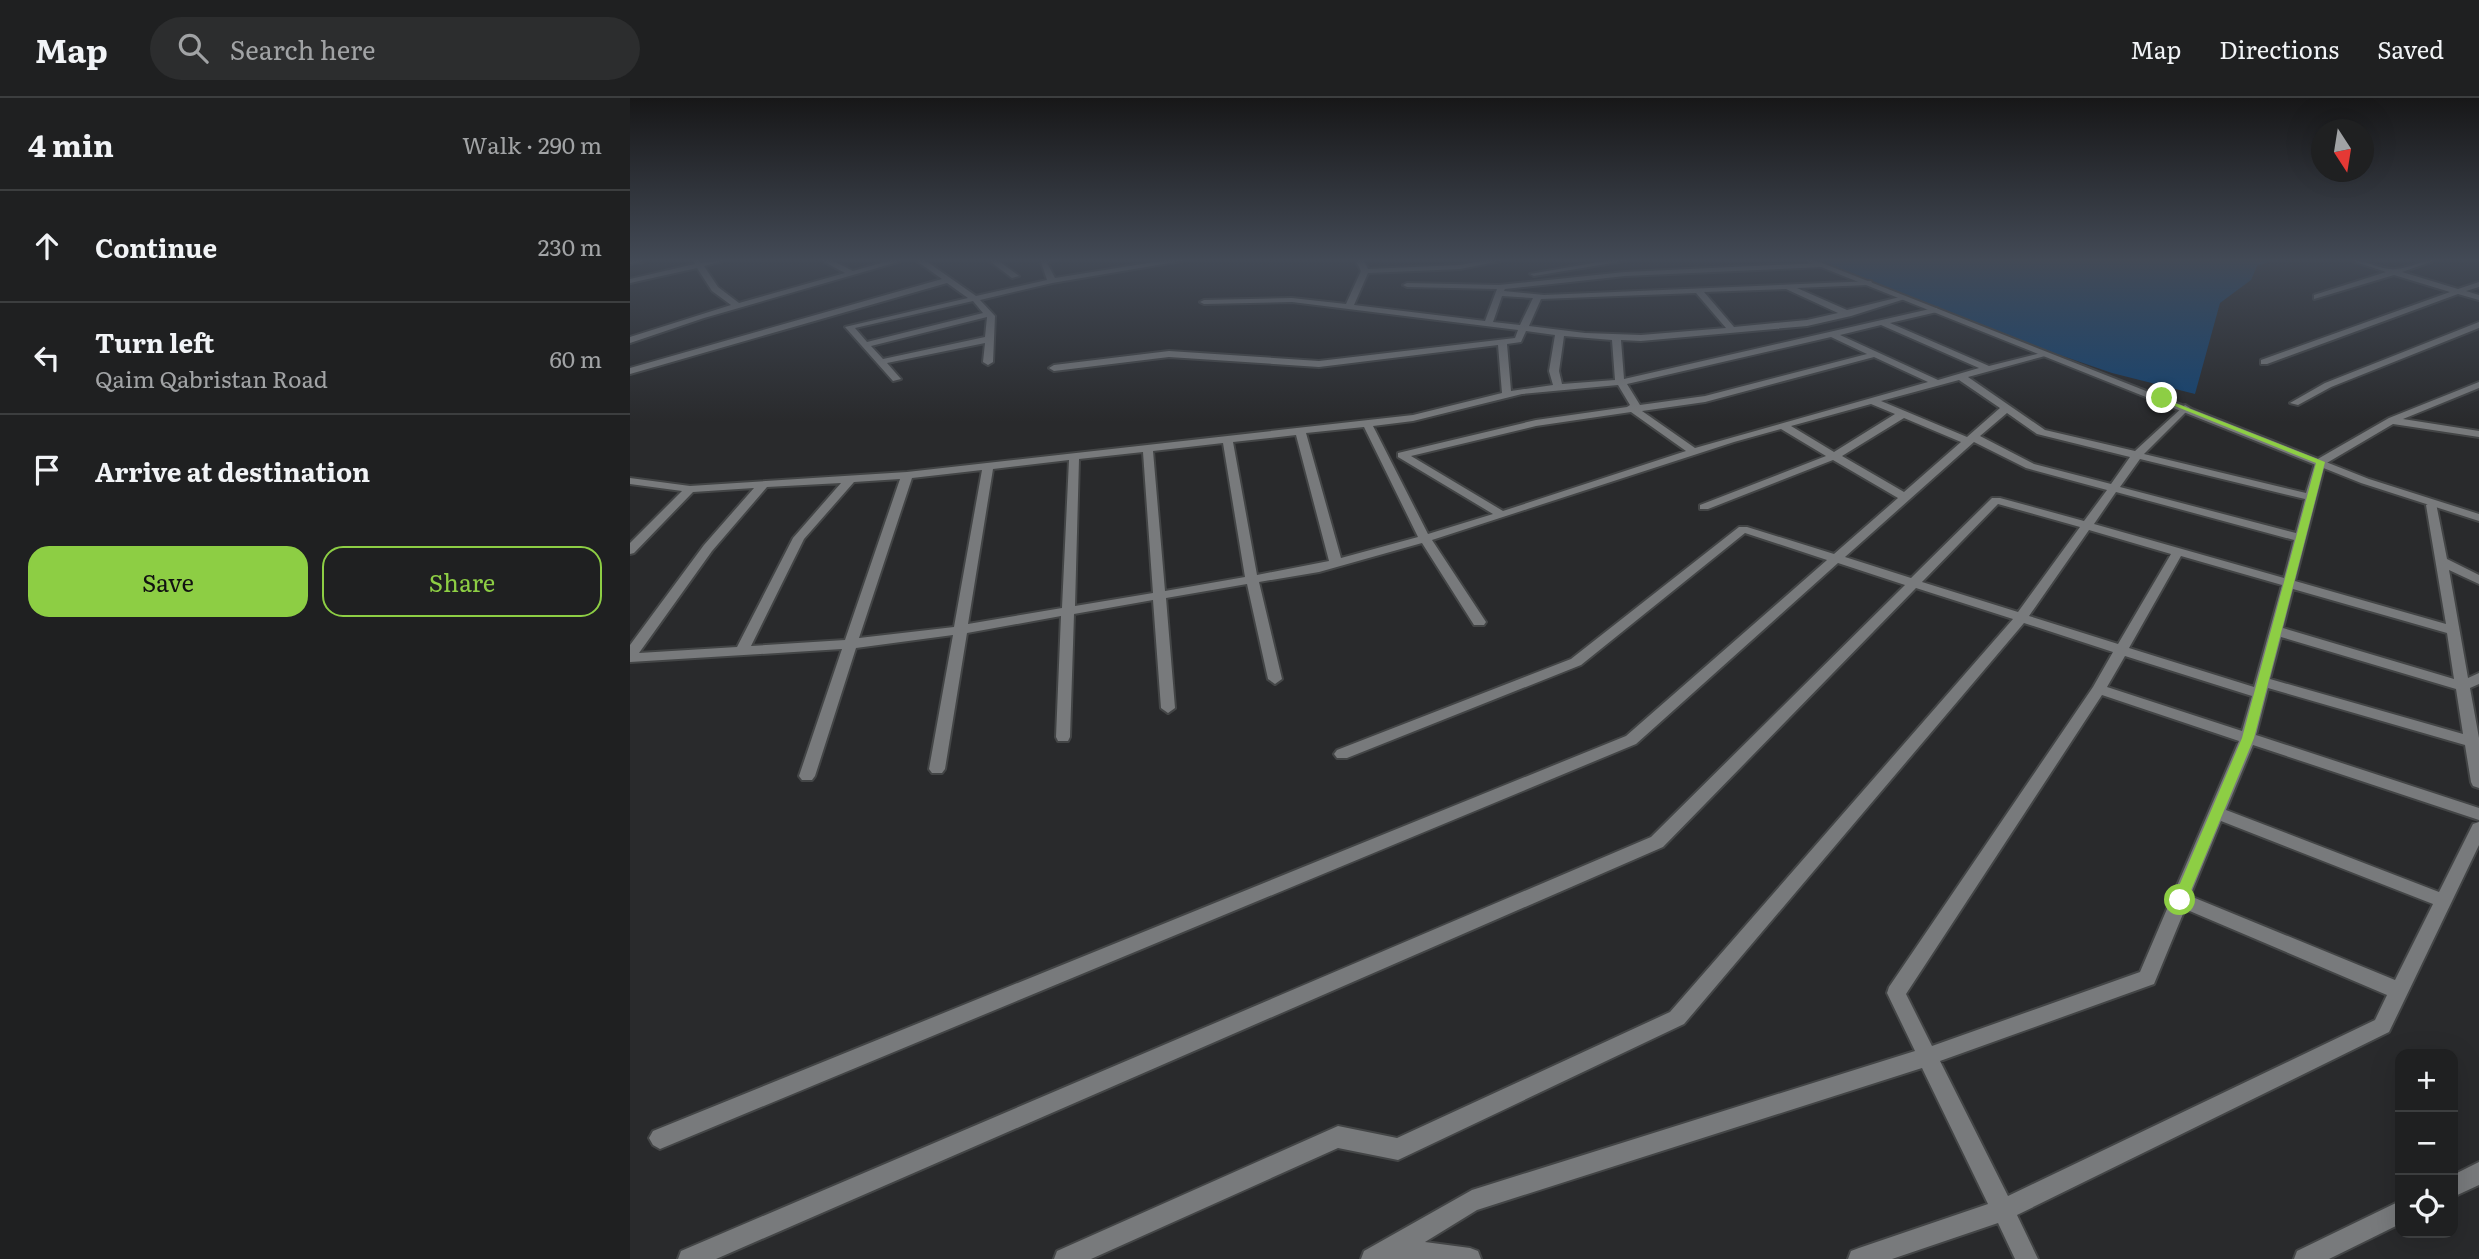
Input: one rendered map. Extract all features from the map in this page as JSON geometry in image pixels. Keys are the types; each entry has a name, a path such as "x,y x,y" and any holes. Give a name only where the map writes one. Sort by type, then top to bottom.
{"street":[{"path":"630,340 715,313"},
{"path":"630,371 832,313"},
{"path":"896,379 849,327 909,313"},
{"path":"1404,313 1616,338 1807,323 1848,314"},
{"path":"1488,324 1492,313"},
{"path":"1054,368 1169,354 1319,365 1518,341 1529,313"},
{"path":"1718,313 1732,330"},
{"path":"632,483 690,489 907,475 1413,418 1507,395 1620,382 1920,313"},
{"path":"1942,313 2432,505 2479,518"},
{"path":"2264,362 2400,313"},
{"path":"865,345 989,314 988,362"},
{"path":"1881,322 1988,369"},
{"path":"2295,403 2328,385 2479,326"},
{"path":"1558,388 1553,370 1560,333"},
{"path":"1832,334 1937,383"},
{"path":"1616,338 1620,382 1633,408 1695,452"},
{"path":"880,362 990,339"},
{"path":"1502,342 1507,395"},
{"path":"1384,457 1536,424 1705,399 1876,354"},
{"path":"630,656 850,644 960,630 1336,563 1425,539 1695,452 2042,354"},
{"path":"1960,376 2041,432 2311,497"},
{"path":"1382,1254 1472,1200 1929,1056 2147,978 2248,738 2320,462 2393,420 2479,385"},
{"path":"1872,401 1970,439 2030,466 2112,490 2301,538"},
{"path":"660,1138 1631,740 2006,408"},
{"path":"1065,1259 1338,1137 1398,1149 1677,1018 2021,618 2137,455 2185,408"},
{"path":"1704,507 1834,456 1903,414"},
{"path":"2393,420 2479,434"},
{"path":"1367,423 1425,539 1479,622"},
{"path":"1783,426 1904,497"},
{"path":"1300,431 1336,563"},
{"path":"1228,440 1252,579 1275,679"},
{"path":"1148,449 1168,708"},
{"path":"1405,454 1502,515"},
{"path":"1063,737 1074,458"},
{"path":"937,769 988,467"},
{"path":"807,776 907,475"},
{"path":"742,651 799,538 850,479"},
{"path":"630,656 708,548 763,485"},
{"path":"630,550 690,489"},
{"path":"689,1259 1657,842 1996,500 2453,630"},
{"path":"2432,505 2479,782"},
{"path":"1342,754 1576,662 1743,529 2122,650 2472,742"},
{"path":"2027,1259 1896,993 2099,689 2177,553"},
{"path":"2441,561 2479,580"},
{"path":"2277,631 2463,686 2479,678"},
{"path":"2099,689 2479,814"},
{"path":"2217,813 2444,901"},
{"path":"1859,1259 2003,1210 2382,1026 2479,828"},
{"path":"2180,900 2399,991"},
{"path":"2458,1184 2479,1173"},
{"path":"2305,1259 2395,1214"},
{"path":"1382,1254 1470,1259"}],"shaded area":[{"path":"1953,313 2217,313 2195,394 2112,373"}],"route":[{"path":"2162,398 2320,462 2248,738 2180,900"}]}
